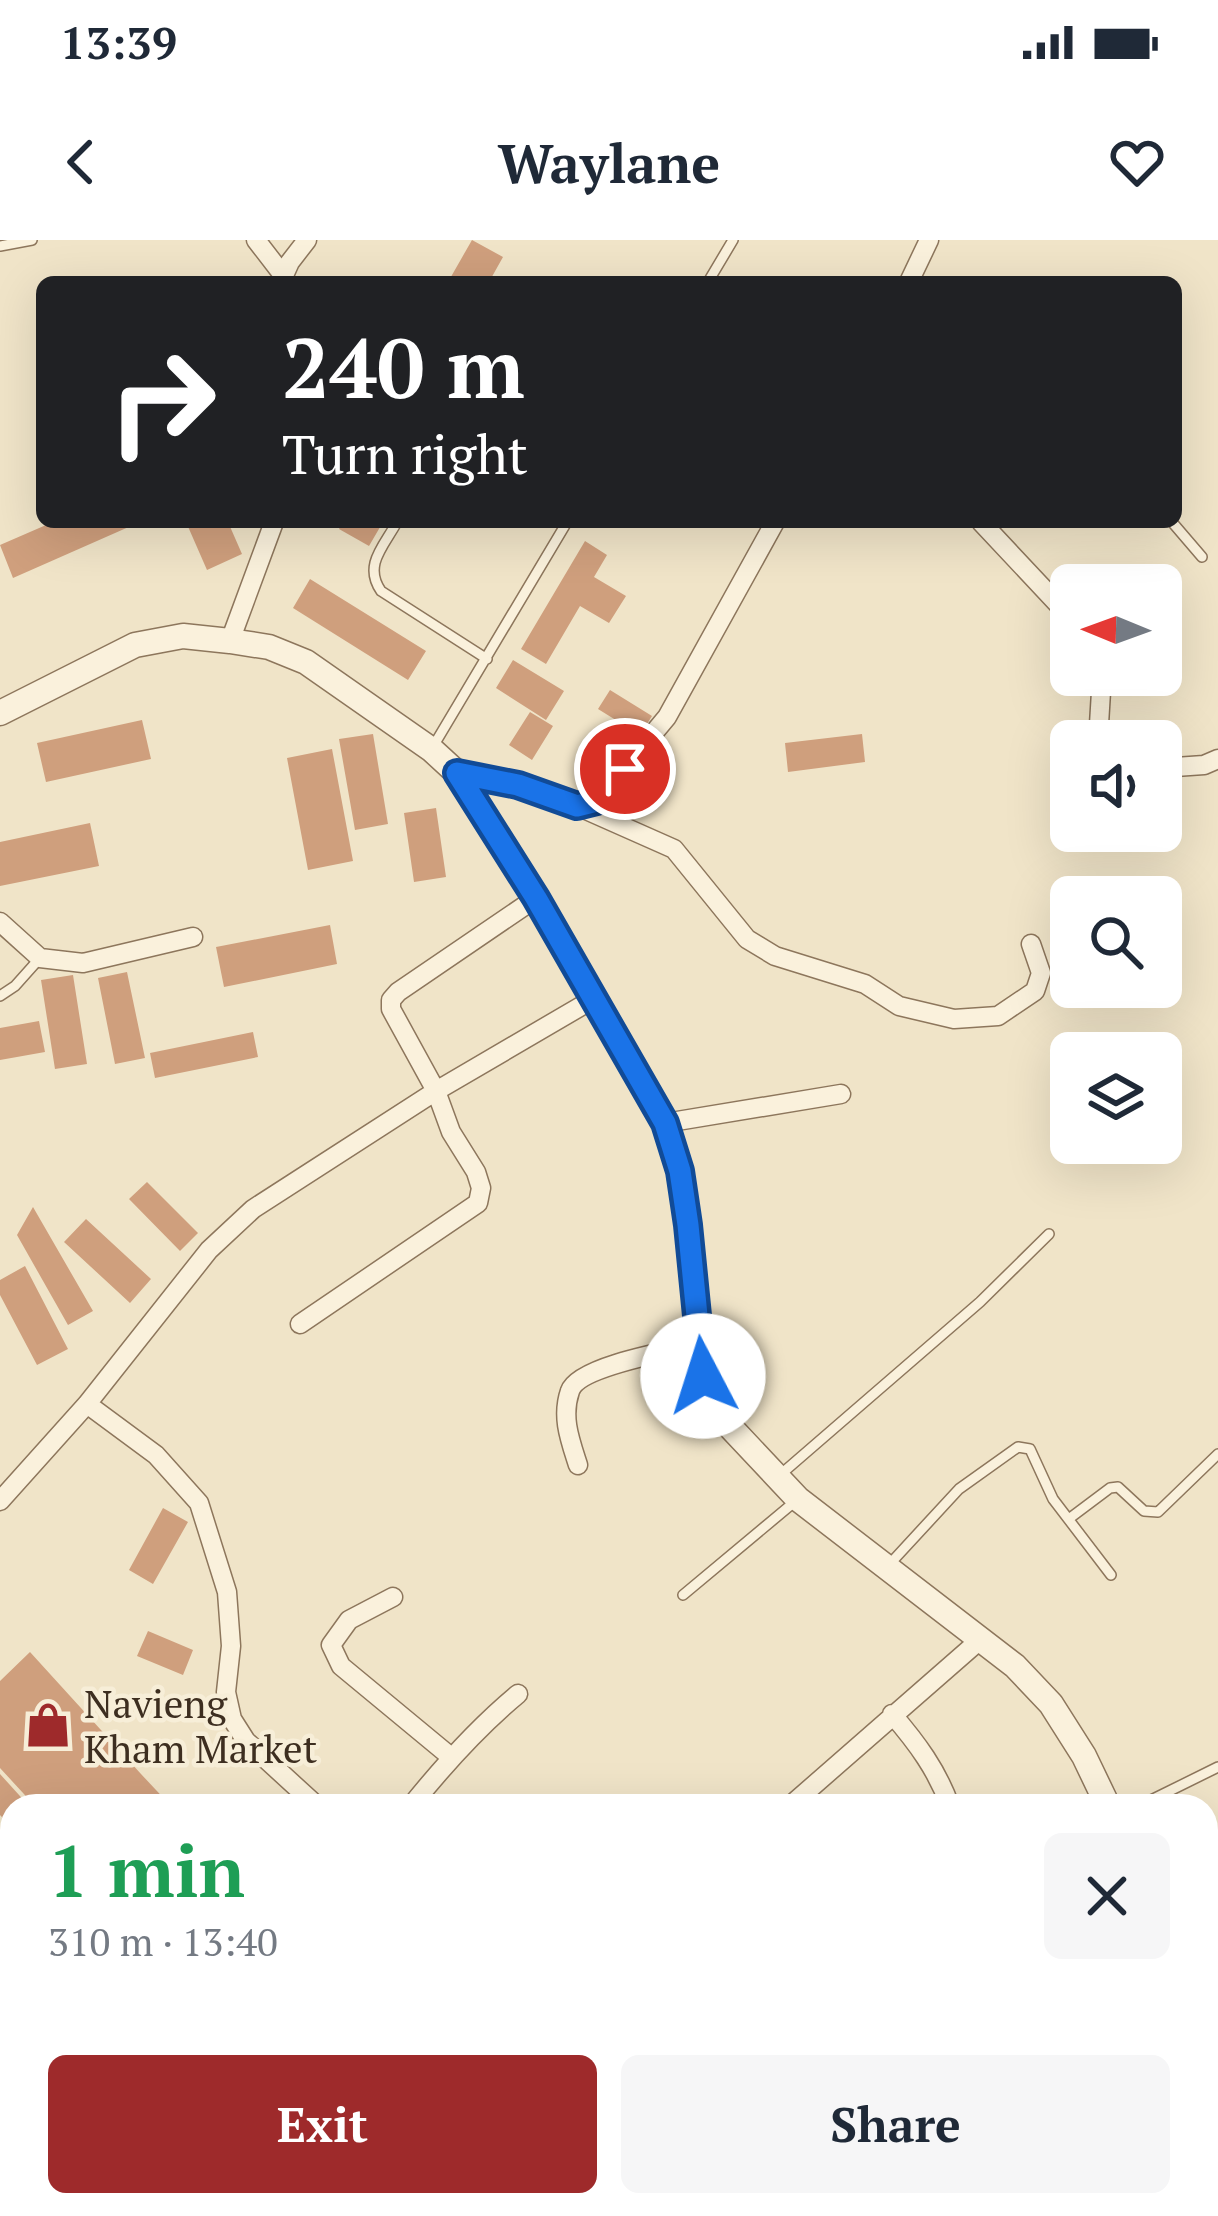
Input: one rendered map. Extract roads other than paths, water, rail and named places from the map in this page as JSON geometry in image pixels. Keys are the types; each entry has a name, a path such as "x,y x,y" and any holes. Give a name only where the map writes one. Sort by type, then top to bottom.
{"street":[{"path":"256,240 281,276"},
{"path":"283,276 307,240"},
{"path":"912,276 929,240"},
{"path":"230,640 272,528"},
{"path":"577,806 604,795 667,717 772,528"},
{"path":"987,528 1050,596"},
{"path":"0,713 135,644 183,636 230,640 269,647 306,662 432,750 457,773 536,898 665,1123 680,1171 703,1376 719,1414 798,1499 1015,1666 1051,1705 1102,1794"},
{"path":"1182,767 1218,759"},
{"path":"457,773 518,785 674,849 747,939 775,956 865,984 898,1006 954,1019 998,1016 1035,991 1041,974 1031,944"},
{"path":"300,1324 478,1203 481,1188 476,1172 451,1132 436,1090 391,1009 391,1000 536,898"},
{"path":"0,922 40,958 83,963 193,937"},
{"path":"0,1501 87,1404 208,1250 253,1209 436,1090 595,998"},
{"path":"665,1123 841,1094"},
{"path":"578,1465 565,1428 570,1388 578,1380 611,1366 700,1344"},
{"path":"87,1404 156,1455 199,1503 229,1607 226,1691 232,1719 246,1741 304,1794"},
{"path":"393,1597 350,1620 331,1645 341,1666 451,1757"},
{"path":"803,1794 982,1639"},
{"path":"421,1794 484,1723 518,1694"},
{"path":"892,1714 922,1750 946,1794"}],"lane":[{"path":"0,246 32,240"},
{"path":"712,276 733,240"},
{"path":"395,528 372,568 372,578 381,591 487,659"},
{"path":"432,750 563,528"},
{"path":"1177,528 1202,557"},
{"path":"0,996 40,958"},
{"path":"776,1478 980,1302 1049,1234"},
{"path":"887,1567 959,1490 1018,1447 1030,1449 1053,1498 1111,1575"},
{"path":"1070,1519 1110,1488 1118,1487 1144,1511 1158,1512 1218,1454"},
{"path":"683,1595 798,1499"},
{"path":"1163,1794 1218,1767"}],"place":[{"name":"Navieng Kham Market","path":"48,1725"}]}
